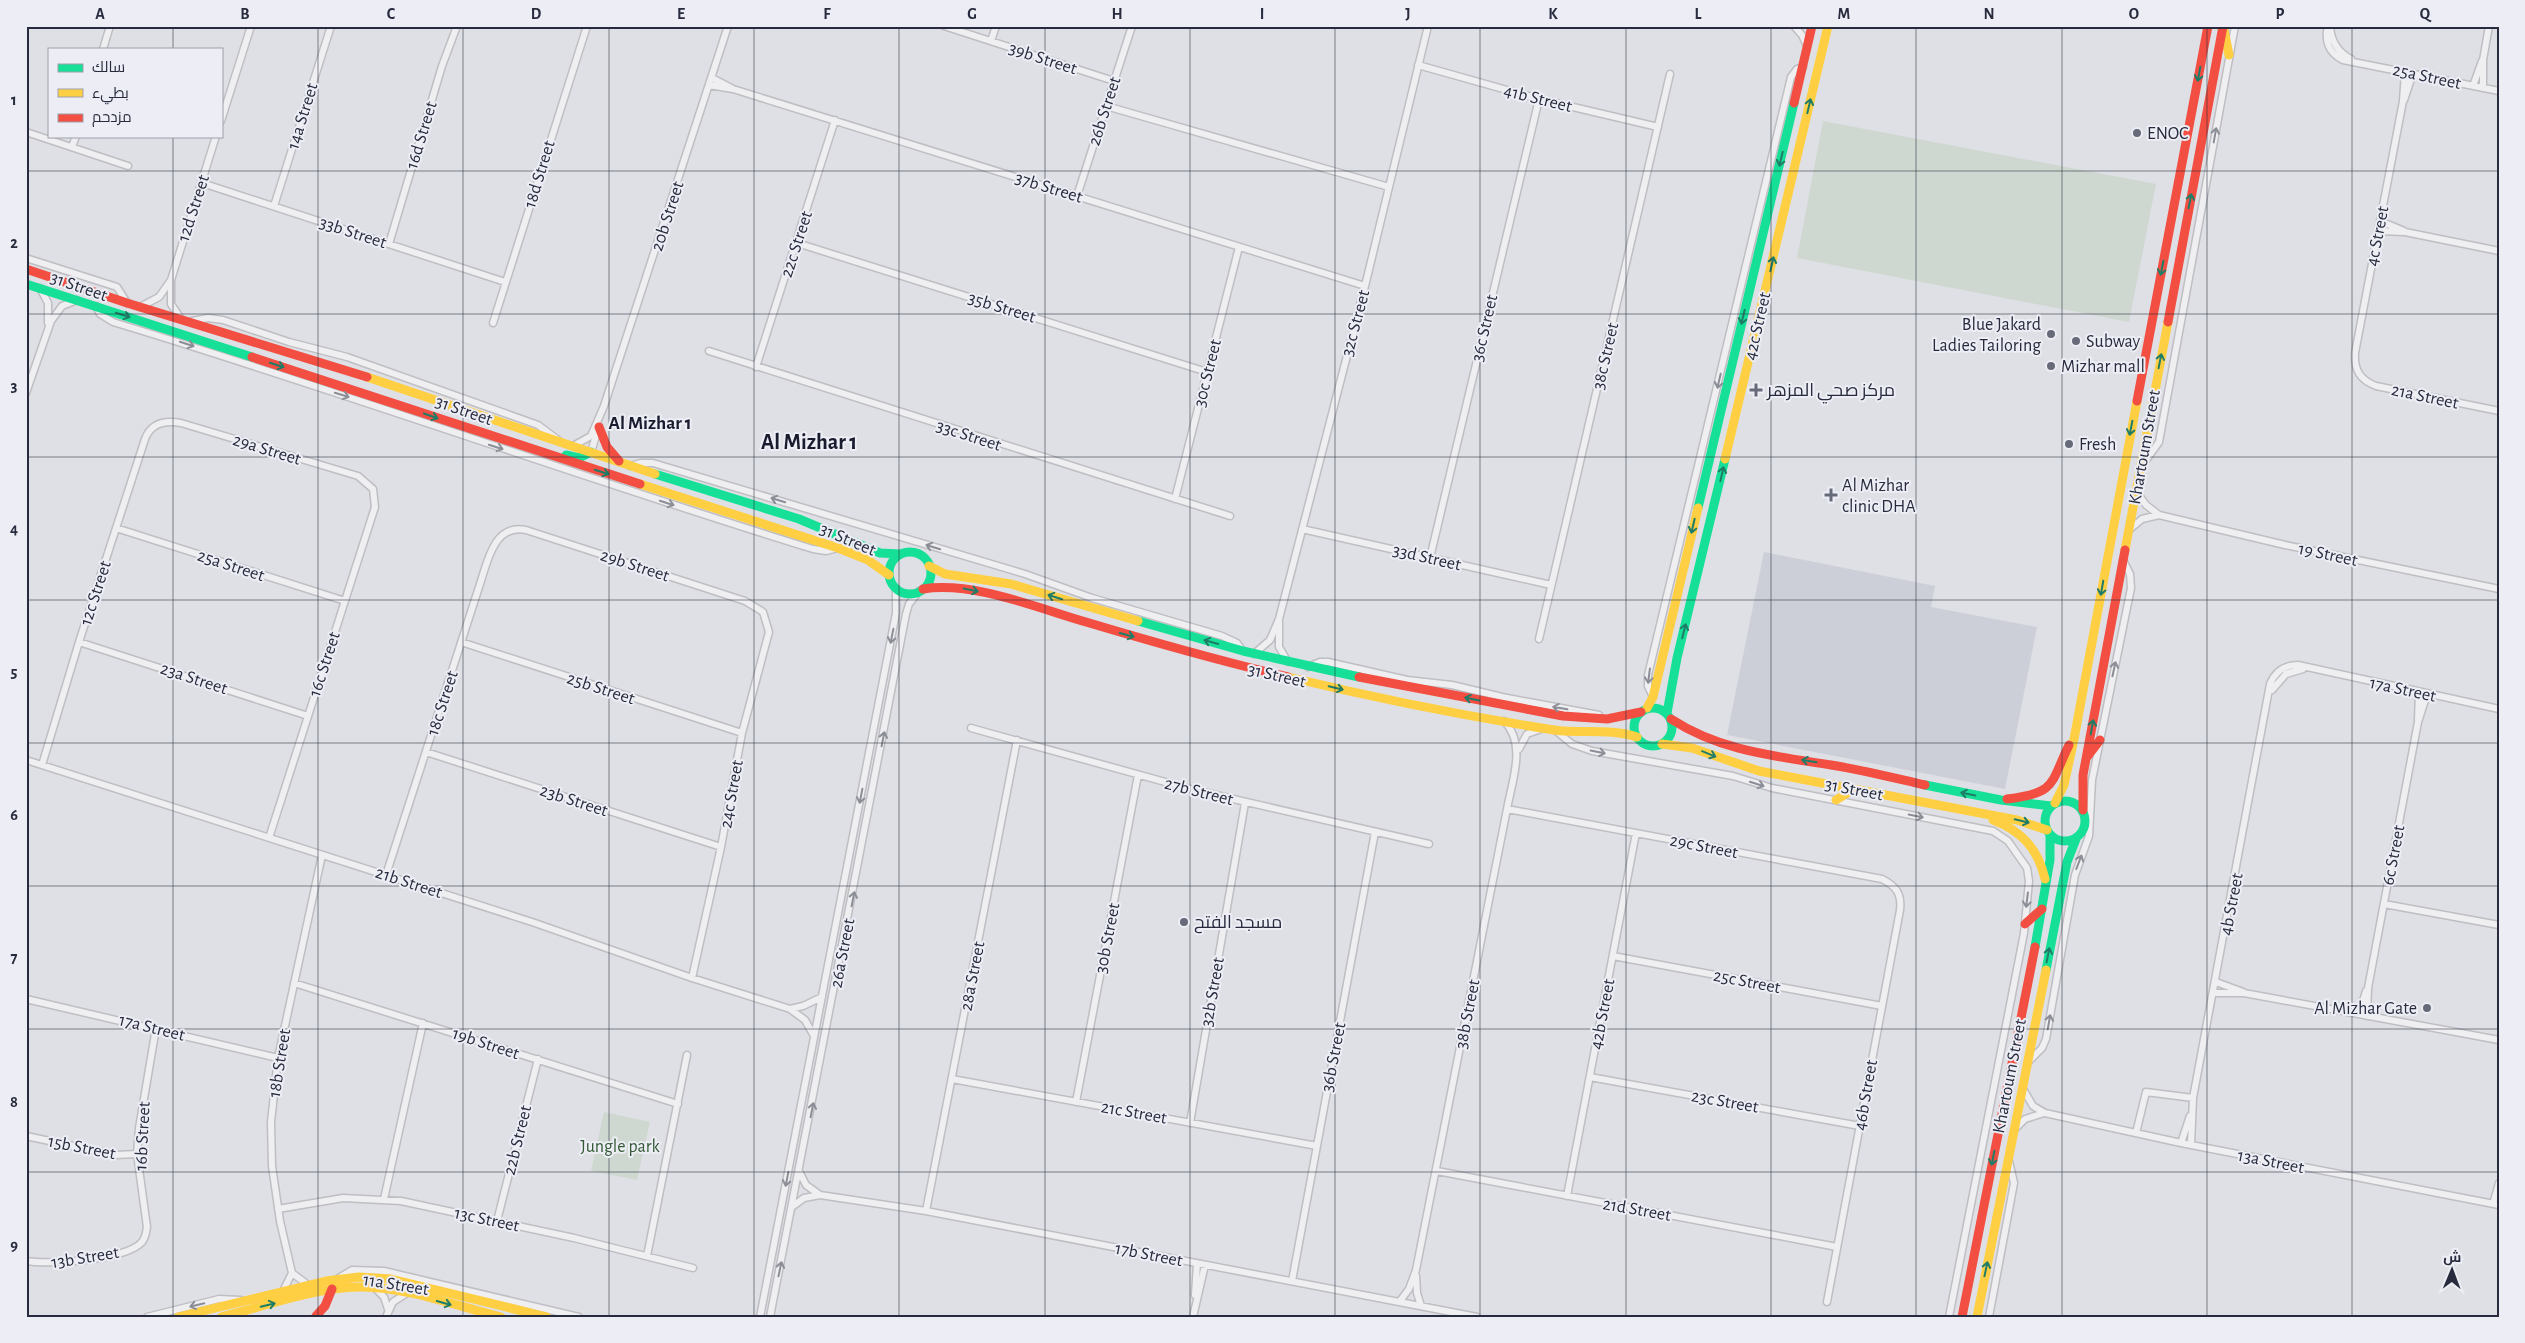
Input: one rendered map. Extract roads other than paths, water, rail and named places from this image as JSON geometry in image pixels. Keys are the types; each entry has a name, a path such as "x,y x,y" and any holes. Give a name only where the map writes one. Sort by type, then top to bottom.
{"street":[{"path":"103,48 110,26"},
{"path":"222,118 251,26"},
{"name":"14a Street","path":"274,206 331,26"},
{"name":"16d Street","path":"388,244 456,26"},
{"name":"18d Street","path":"493,323 586,26"},
{"name":"20b Street","path":"591,452 604,406 728,26"},
{"name":"39b Street","path":"944,26 1114,80"},
{"path":"991,41 996,26"},
{"name":"26b Street","path":"1077,196 1132,26"},
{"name":"32c Street","path":"1254,654 1270,640 1279,619 1365,286 1428,26"},
{"path":"1794,26 1802,34 1807,47"},
{"name":"42c Street","path":"1644,710 1653,697 1812,26"},
{"name":"42c Street","path":"1669,716 1677,658 1828,26"},
{"name":"Khartoum Street","path":"2053,805 2064,785 2074,739 2208,26"},
{"path":"2140,470 2159,442 2235,26"},
{"name":"25a Street","path":"2329,26 2330,44 2339,58 2499,91"},
{"path":"2483,88 2483,60 2489,26"},
{"path":"2223,27 2229,54"},
{"name":"Khartoum Street","path":"2083,810 2082,785 2086,759 2122,558 2129,531 2223,27"},
{"path":"2473,86 2483,60"},
{"name":"41b Street","path":"1418,65 1538,99 1658,127"},
{"path":"1653,697 1648,686 1648,675 1791,77 1802,67"},
{"name":"4c Street","path":"2357,371 2355,353 2403,101 2405,72"},
{"name":"4c Street","path":"2403,101 2413,73"},
{"name":"38c Street","path":"1539,639 1670,74"},
{"name":"37b Street","path":"712,78 733,89"},
{"name":"37b Street","path":"709,85 733,89 835,120 1365,286"},
{"name":"36c Street","path":"1430,558 1538,99"},
{"path":"1106,106 1389,187"},
{"name":"22c Street","path":"756,367 835,120"},
{"path":"26,132 128,166"},
{"path":"72,147 75,138"},
{"name":"12d Street","path":"140,307 159,297 171,280 215,138"},
{"name":"33b Street","path":"202,183 505,282"},
{"path":"2380,221 2405,232"},
{"path":"2378,231 2405,232 2499,251"},
{"name":"35b Street","path":"797,243 1207,372"},
{"name":"30c Street","path":"1175,499 1240,246"},
{"path":"26,258 117,286 127,303"},
{"name":"31 Street","path":"26,269 127,303 192,321 630,466 799,519 880,553 900,554"},
{"name":"12d Street","path":"171,280 171,304 181,319"},
{"name":"31 Street","path":"26,284 503,441 838,548 868,560 889,575"},
{"path":"40,288 49,308 47,329"},
{"path":"26,393 47,329 57,311 77,300"},
{"path":"96,306 100,314 113,322 380,406 432,426 718,520 820,551 838,548"},
{"name":"33c Street","path":"710,351 1230,516"},
{"name":"21a Street","path":"2357,371 2363,379 2376,386 2499,412"},
{"name":"20b Street","path":"573,446 591,436 604,406"},
{"name":"29a Street","path":"156,424 164,422 181,423 339,471 364,479 373,490"},
{"name":"12c Street","path":"42,765 79,642 145,439 151,428 156,424"},
{"path":"599,427 607,447 621,462"},
{"path":"503,441 520,440 573,457 582,457 591,452"},
{"path":"630,466 641,463 653,463 1025,574 1092,598 1222,636 1236,643 1243,652"},
{"name":"16c Street","path":"269,838 375,506 373,490"},
{"name":"19 Street","path":"2136,491 2146,505 2159,515 2285,545 2499,589"},
{"path":"2129,531 2142,519 2159,515"},
{"name":"25a Street","path":"116,528 345,601"},
{"name":"29b Street","path":"503,533 517,528 526,530 745,601 764,612"},
{"name":"33d Street","path":"1302,529 1551,585"},
{"name":"18c Street","path":"386,875 461,642 494,546 503,533"},
{"path":"910,552 919,554 929,566 929,580 921,590 904,593 896,588 889,575 890,565 900,554 910,552"},
{"path":"2027,1063 2042,1048 2046,1039 2074,875 2089,836 2092,780 2131,588 2130,574 2122,558"},
{"name":"31 Street","path":"929,566 945,574 987,579 1024,587 1243,652 1308,667 1523,709 1584,718 1607,719 1644,710"},
{"name":"31 Street","path":"921,590 948,586 984,592 1208,658 1356,693 1555,730 1586,733 1620,732 1637,737"},
{"name":"26a Street","path":"760,1317 896,614 896,588"},
{"name":"26a Street","path":"770,1317 800,1172 906,614 909,604 921,590"},
{"name":"24c Street","path":"692,978 722,847 742,733 769,632 764,612"},
{"name":"32c Street","path":"1279,619 1279,647 1290,663"},
{"name":"23a Street","path":"79,642 308,716"},
{"name":"25b Street","path":"461,642 742,733"},
{"path":"1662,654 1669,659 1677,658"},
{"name":"17a Street","path":"2285,671 2307,668 2499,709"},
{"name":"4b Street","path":"2190,1145 2193,1098 2272,680 2285,671"},
{"name":"6c Street","path":"2418,722 2419,692"},
{"name":"6c Street","path":"2359,1014 2368,988 2418,722 2427,694"},
{"path":"1661,709 1669,716 1671,733 1662,744 1648,746 1637,737 1634,724 1644,710 1661,709"},
{"name":"31 Street","path":"1669,716 1684,730 1745,750 1850,769 1997,800 2053,805"},
{"name":"38b Street","path":"1400,1301 1409,1289 1416,1270 1508,809 1516,758 1515,736 1504,721"},
{"name":"27b Street","path":"971,728 1246,803 1429,844"},
{"name":"38b Street","path":"1516,758 1527,734 1536,729 1545,728"},
{"path":"1555,730 1572,744 1592,751 1733,776 1764,786 1993,831 2002,835 2023,860 2029,872 2026,924 1949,1317"},
{"path":"1997,800 2029,796 2045,790 2056,779 2066,750 2074,739"},
{"name":"28a Street","path":"926,1211 1017,740"},
{"path":"2086,759 2100,740"},
{"name":"31 Street","path":"1662,744 1692,748 1759,771 2031,823 2048,833"},
{"name":"23b Street","path":"426,752 722,847"},
{"name":"21b Street","path":"26,760 532,922 692,978 790,1009 805,1020 814,1036"},
{"name":"30b Street","path":"1076,1102 1138,775"},
{"path":"1836,800 1854,789"},
{"path":"2070,801 2083,810 2086,822 2085,829 2076,839 2062,842 2048,833 2045,818 2053,805 2070,801"},
{"name":"32b Street","path":"1190,1123 1246,803"},
{"name":"29c Street","path":"1508,809 1882,879 1897,889"},
{"path":"1971,812 2004,824 2024,836 2038,855 2046,886"},
{"name":"36b Street","path":"1292,1281 1375,832"},
{"name":"42b Street","path":"1567,1196 1636,833"},
{"name":"Khartoum Street","path":"1962,1317 2042,909 2050,860 2048,833"},
{"name":"Khartoum Street","path":"1976,1317 2016,1128 2067,862 2076,839"},
{"name":"18b Street","path":"292,1273 278,1209 272,1166 271,1122 278,1058 322,855"},
{"name":"46b Street","path":"1827,1302 1900,910 1900,896 1897,889"},
{"path":"2384,904 2499,926"},
{"path":"2026,924 2042,909"},
{"name":"25c Street","path":"1613,956 1882,1006"},
{"path":"2216,982 2244,993"},
{"name":"19b Street","path":"294,983 678,1104"},
{"name":"6c Street","path":"2367,1016 2368,988"},
{"path":"2214,993 2244,993 2497,1040"},
{"path":"790,1009 804,1006 822,997"},
{"name":"17a Street","path":"26,999 278,1058"},
{"path":"384,1198 422,1023"},
{"name":"16b Street","path":"142,1242 147,1227 137,1154 140,1120 156,1028"},
{"path":"647,1256 687,1055"},
{"name":"22b Street","path":"497,1221 538,1059"},
{"name":"23c Street","path":"1590,1076 1860,1126"},
{"name":"21c Street","path":"952,1079 1317,1146"},
{"path":"2023,1089 2034,1106 2045,1113"},
{"path":"2136,1133 2146,1092 2193,1098"},
{"path":"2016,1128 2025,1119 2045,1113"},
{"name":"13a Street","path":"2045,1113 2190,1145 2496,1204"},
{"name":"4b Street","path":"2181,1143 2191,1113"},
{"name":"15b Street","path":"26,1136 116,1155 137,1154"},
{"path":"1989,1317 2014,1183 2009,1161"},
{"name":"21d Street","path":"1437,1171 1837,1248"},
{"path":"800,1172 806,1185 820,1196"},
{"path":"2496,1204 2499,1183"},
{"name":"17b Street","path":"793,1207 800,1199 820,1196 926,1211 1477,1317"},
{"name":"13c Street","path":"278,1209 336,1199 384,1198 497,1221 693,1268"},
{"name":"13b Street","path":"26,1261 46,1264 72,1262 124,1251 142,1242"},
{"path":"1196,1302 1197,1263"},
{"path":"1193,1317 1206,1264"},
{"path":"337,1278 352,1270 384,1271 579,1317"},
{"name":"38b Street","path":"1416,1270 1416,1288 1421,1306"},
{"path":"283,1291 292,1273 308,1285"},
{"name":"11a Street","path":"178,1317 337,1278 370,1277 391,1279 547,1317"},
{"path":"371,1287 382,1294 388,1309"},
{"name":"11a Street","path":"221,1317 332,1289 371,1287 408,1292 501,1317"},
{"path":"316,1316 328,1300 332,1289"},
{"path":"386,1317 388,1309 396,1298 408,1292"},
{"name":"11a Street","path":"148,1317 219,1299 245,1300"}],"place":[{"name":"ENOC","path":"2137,133"},
{"name":"Blue Jakard Ladies Tailoring","path":"2051,334"},
{"name":"Subway","path":"2076,341"},
{"name":"Mizhar mall","path":"2051,366"},
{"name":"مركز صحي المزهر","path":"1756,390"},
{"name":"Fresh","path":"2069,444"},
{"name":"Al Mizhar clinic DHA","path":"1831,495"},
{"name":"مسجد الفتح","path":"1184,922"},
{"name":"Al Mizhar Gate","path":"2427,1008"}],"district":[{"name":"Al Mizhar 1","path":"650,422"},
{"name":"Al Mizhar 1","path":"809,441"}],"park label":[{"name":"Jungle park","path":"620,1146"}]}
